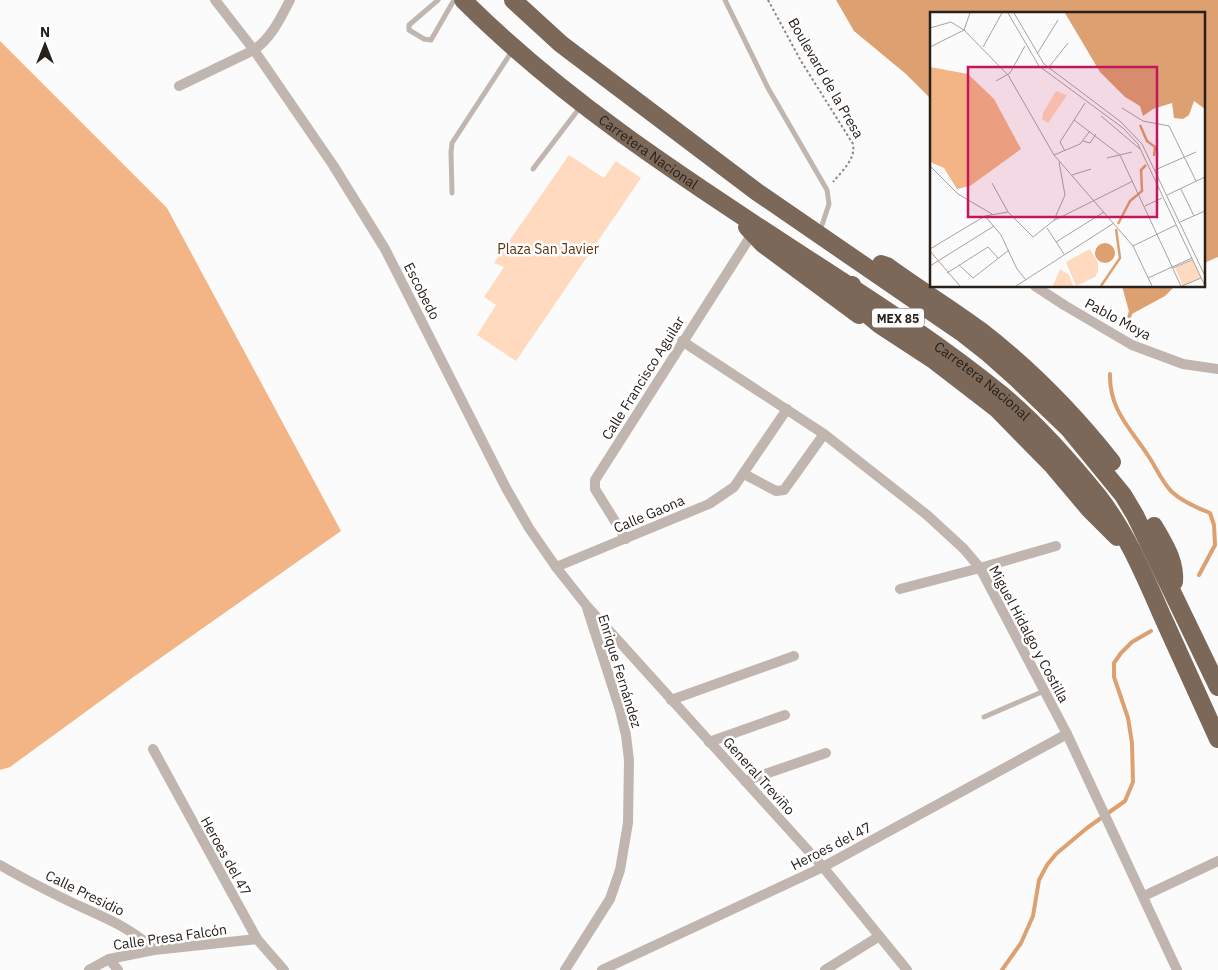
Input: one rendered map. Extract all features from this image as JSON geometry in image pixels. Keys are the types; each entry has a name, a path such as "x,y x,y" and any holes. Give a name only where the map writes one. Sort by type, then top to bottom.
{"highway":[{"name":"Carretera Nacional","path":"463,0 514,48 583,104 740,215 919,332 1002,395 1033,424 1092,490 1113,518 1132,550 1218,739"},
{"name":"Carretera Nacional","path":"517,1 561,44 603,77 757,192 982,349 1016,378 1069,429 1118,489 1136,515 1172,590 1212,661 1218,686"},
{"name":"MEX 85","path":"740,215 752,234 763,244 812,282 919,358 1002,422 1054,475 1079,507 1100,529 1109,531"},
{"name":"MEX 85","path":"1132,550 1109,531 1052,465 996,408 935,361 880,325 862,310 853,298 852,286 860,270 869,264 887,266 980,331 1013,358 1094,439 1145,510 1167,549 1175,576 1172,590"}],"street":[{"name":"Escobedo","path":"216,0 254,50 333,165 385,249 506,488 529,528 556,567 586,605"},
{"path":"179,86 254,50 270,37 290,0"},
{"name":"Calle Francisco Aguilar","path":"626,539 595,489 595,480 752,234"},
{"name":"Pablo Moya","path":"1038,288 1132,345 1183,364 1218,369"},
{"name":"Miguel Hidalgo y Costilla","path":"682,341 824,434 927,515 958,543 980,568 1067,734 1177,970"},
{"name":"Calle Gaona","path":"556,567 708,504 734,487 787,410"},
{"path":"744,474 776,491 784,490 824,434"},
{"path":"900,589 1056,546"},
{"name":"General Treviño","path":"586,605 823,868 907,970"},
{"name":"Enrique Fernández","path":"565,970 602,914 613,892 620,870 628,823 629,760 626,735 620,710 586,605"},
{"path":"671,700 794,656"},
{"path":"709,742 785,715"},
{"name":"Heroes del 47","path":"602,970 823,868 1067,734"},
{"name":"Heroes del 47","path":"153,749 256,939 284,970"},
{"path":"745,781 826,754"},
{"path":"1144,896 1218,862"},
{"name":"Calle Presidio","path":"0,865 72,903 121,926 135,934 154,950"},
{"path":"825,970 878,937"},
{"name":"Calle Presa Falcón","path":"89,970 108,959 154,950 256,939"},
{"path":"108,959 118,970"}],"lane":[{"path":"438,0 409,25 409,30 424,39 431,40 454,0"},
{"path":"725,0 768,88 827,190 829,204 819,234"},
{"path":"452,193 452,143 514,48"},
{"path":"533,169 583,104"},
{"path":"984,717 1044,690"}],"path":[{"name":"Boulevard de la Presa","path":"768,0 801,61 853,144 854,152 852,158 827,190"}],"green space":[{"name":"Plaza San Javier","path":"569,155 604,178 616,161 641,178 516,361 477,335 496,305 484,297 504,267 494,263"}],"shaded area":[{"path":"836,0 1218,0 1218,257 1206,262 1206,12 930,12 930,98 906,74 854,31"},
{"path":"0,41 167,208 341,531 132,678 10,767 0,770"},
{"path":"1123,288 1173,288 1165,296 1130,315"}],"waterway":[{"path":"1126,328 1131,311"},
{"path":"1110,374 1113,398 1117,409 1165,484 1181,499 1210,513 1214,525 1215,545 1199,575"},
{"path":"1002,970 1021,943 1033,916 1039,880 1047,865 1056,854 1087,828 1125,801 1133,782 1132,743 1128,718 1114,677 1114,663 1132,642 1151,631"}]}
